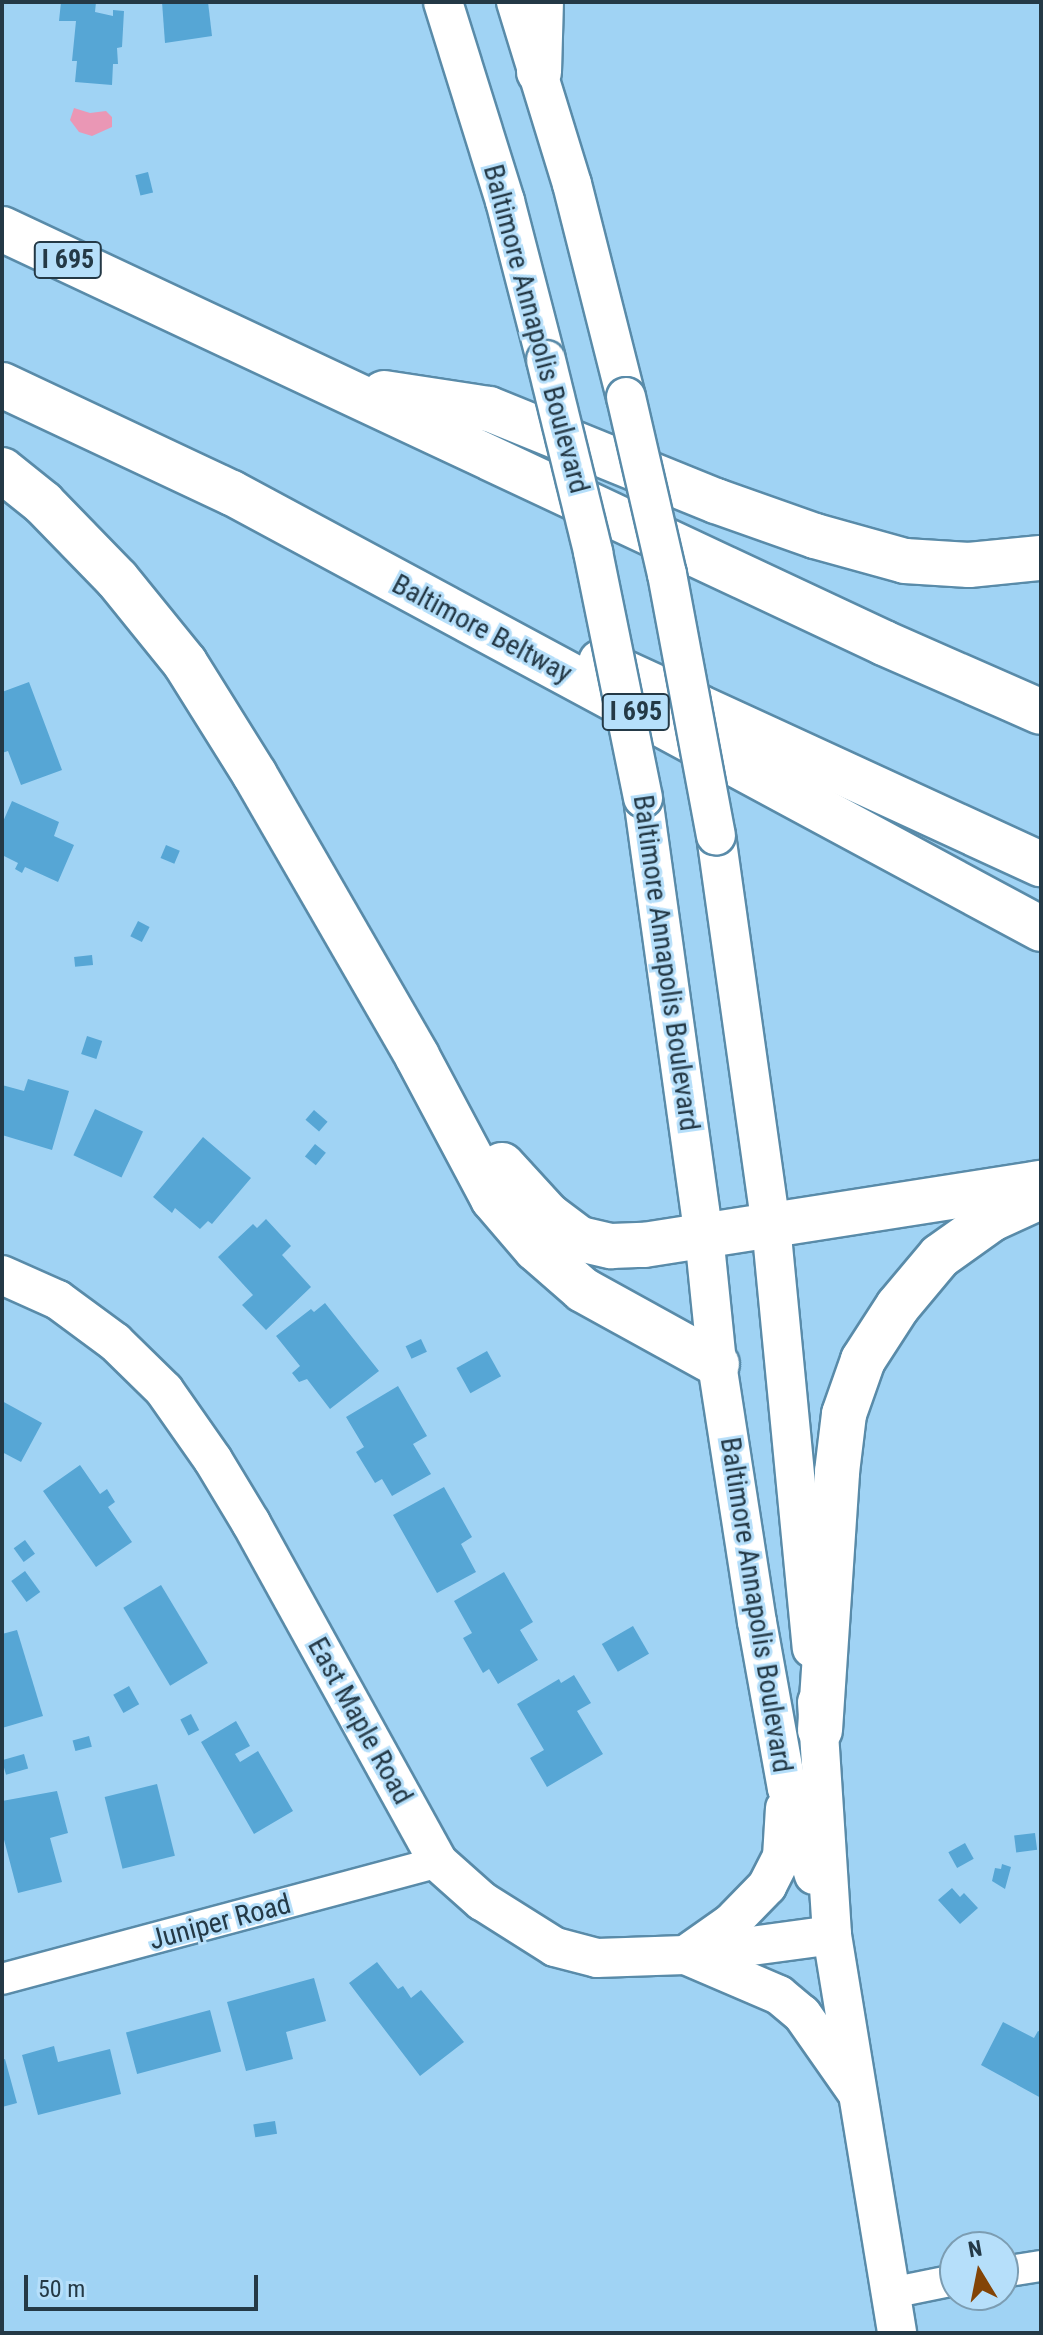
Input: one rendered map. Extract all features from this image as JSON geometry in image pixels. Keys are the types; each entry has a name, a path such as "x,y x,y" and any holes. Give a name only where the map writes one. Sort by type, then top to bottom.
{"highway":[{"path":"539,72 541,2"},
{"name":"I 695","path":"2,229 884,643 1041,712"},
{"name":"Baltimore Beltway","path":"2,385 232,493 1041,929"},
{"path":"335,386 489,409 716,501 815,536 905,561 969,565 1041,558"},
{"path":"2,470 43,503 117,579 185,663 255,775 417,1056 493,1199 536,1249 583,1290 717,1364"},
{"path":"232,493 1041,864"},
{"path":"884,643 1041,729"},
{"path":"417,1056 514,1181 548,1215 580,1239 611,1246 644,1245 1041,1183"},
{"path":"820,1730 837,1472 844,1414 863,1360 898,1306 940,1256 992,1219 1041,1197"}],"main road":[{"name":"Baltimore Annapolis Boulevard","path":"443,2 505,201 546,360 593,552 643,798 704,1235 717,1364 787,1788 832,1935 862,2100 897,2333"},
{"name":"Baltimore Annapolis Boulevard","path":"516,2 539,72 626,397 667,574 716,835 771,1225 820,1730 832,1935"},
{"name":"East Maple Road","path":"2,1275 58,1300 115,1342 164,1390 213,1460 251,1523 438,1862 482,1901 555,1947 597,1958 685,1955 832,1935"},
{"path":"685,1955 731,1923 767,1886 782,1857 787,1788"},
{"path":"685,1955 779,1995 802,2014 862,2100"}],"street":[{"name":"Juniper Road","path":"2,1979 438,1862"},
{"path":"1019,2269 1041,2266"},
{"path":"891,2293 939,2283"}],"shaded area":[{"path":"74,108 90,113 106,111 112,117 112,127 92,136 79,132 70,120"}],"building":[{"path":"61,2 96,2 95,12 113,16 113,10 124,11 122,47 117,48 118,64 113,64 112,85 75,82 77,61 72,61 76,21 59,21"},
{"path":"162,2 208,2 212,36 165,43"},
{"path":"148,172 153,192 140,196 135,175"},
{"path":"29,682 62,770 21,785 8,751 2,753 2,692"},
{"path":"12,801 59,822 54,836 74,845 58,882 25,867 22,873 15,869 18,863 2,855 2,824"},
{"path":"166,845 180,851 174,864 161,858"},
{"path":"138,921 150,927 142,942 130,936"},
{"path":"92,955 93,965 75,967 74,957"},
{"path":"87,1036 102,1041 96,1059 81,1054"},
{"path":"28,1079 69,1091 52,1150 2,1135 2,1085 24,1091"},
{"path":"95,1109 143,1131 121,1178 73,1155"},
{"path":"314,1110 328,1122 319,1132 305,1120"},
{"path":"203,1137 251,1178 212,1224 208,1221 200,1229 175,1208 172,1213 153,1197"},
{"path":"315,1144 326,1153 316,1165 305,1156"},
{"path":"266,1219 291,1246 282,1255 311,1287 266,1330 242,1305 253,1295 218,1257 253,1224 257,1228"},
{"path":"325,1303 379,1371 330,1409 307,1379 299,1382 292,1373 300,1366 276,1336 311,1309 314,1312"},
{"path":"421,1339 427,1352 412,1359 406,1346"},
{"path":"487,1351 501,1376 470,1393 456,1368"},
{"path":"398,1386 427,1436 413,1444 431,1474 392,1496 382,1479 375,1483 356,1452 364,1447 346,1417"},
{"path":"2,1401 42,1423 21,1462 2,1452"},
{"path":"80,1465 100,1494 107,1489 115,1502 108,1507 132,1542 96,1567 43,1491"},
{"path":"444,1487 472,1537 461,1544 476,1572 437,1593 393,1515"},
{"path":"25,1540 35,1554 24,1562 14,1548"},
{"path":"25,1571 40,1592 27,1602 11,1581"},
{"path":"504,1572 533,1622 520,1630 538,1660 498,1684 489,1669 483,1673 463,1638 472,1633 454,1601"},
{"path":"161,1585 208,1663 170,1686 123,1608"},
{"path":"633,1626 649,1654 618,1672 602,1644"},
{"path":"17,1630 43,1716 2,1728 2,1634"},
{"path":"574,1675 591,1703 577,1711 603,1754 547,1787 530,1758 544,1750 517,1704 559,1679 561,1683"},
{"path":"129,1686 139,1704 123,1713 113,1695"},
{"path":"191,1714 199,1730 188,1735 180,1719"},
{"path":"236,1721 250,1746 235,1754 240,1762 258,1751 293,1811 254,1834 201,1742"},
{"path":"89,1736 92,1747 75,1751 73,1740"},
{"path":"24,1754 28,1768 6,1775 2,1760"},
{"path":"157,1784 175,1856 123,1869 105,1797"},
{"path":"57,1791 68,1833 50,1838 62,1882 18,1893 2,1832 2,1801"},
{"path":"1035,1833 1037,1850 1016,1852 1014,1836"},
{"path":"965,1843 974,1859 957,1868 948,1852"},
{"path":"1002,1864 1011,1867 1005,1889 992,1881 995,1868 1001,1869"},
{"path":"952,1888 960,1897 964,1893 978,1908 960,1924 938,1900"},
{"path":"377,1962 398,1989 403,1986 411,1998 421,1990 464,2042 420,2076 349,1983"},
{"path":"314,1978 326,2021 286,2032 293,2059 246,2071 227,2002"},
{"path":"210,2010 221,2052 137,2074 126,2033"},
{"path":"1003,2022 1034,2038 1038,2031 1041,2032 1041,2098 981,2065"},
{"path":"54,2046 58,2062 110,2049 121,2094 38,2115 22,2055"},
{"path":"5,2059 17,2103 2,2107 2,2060"},
{"path":"275,2121 277,2134 255,2137 253,2124"}]}
